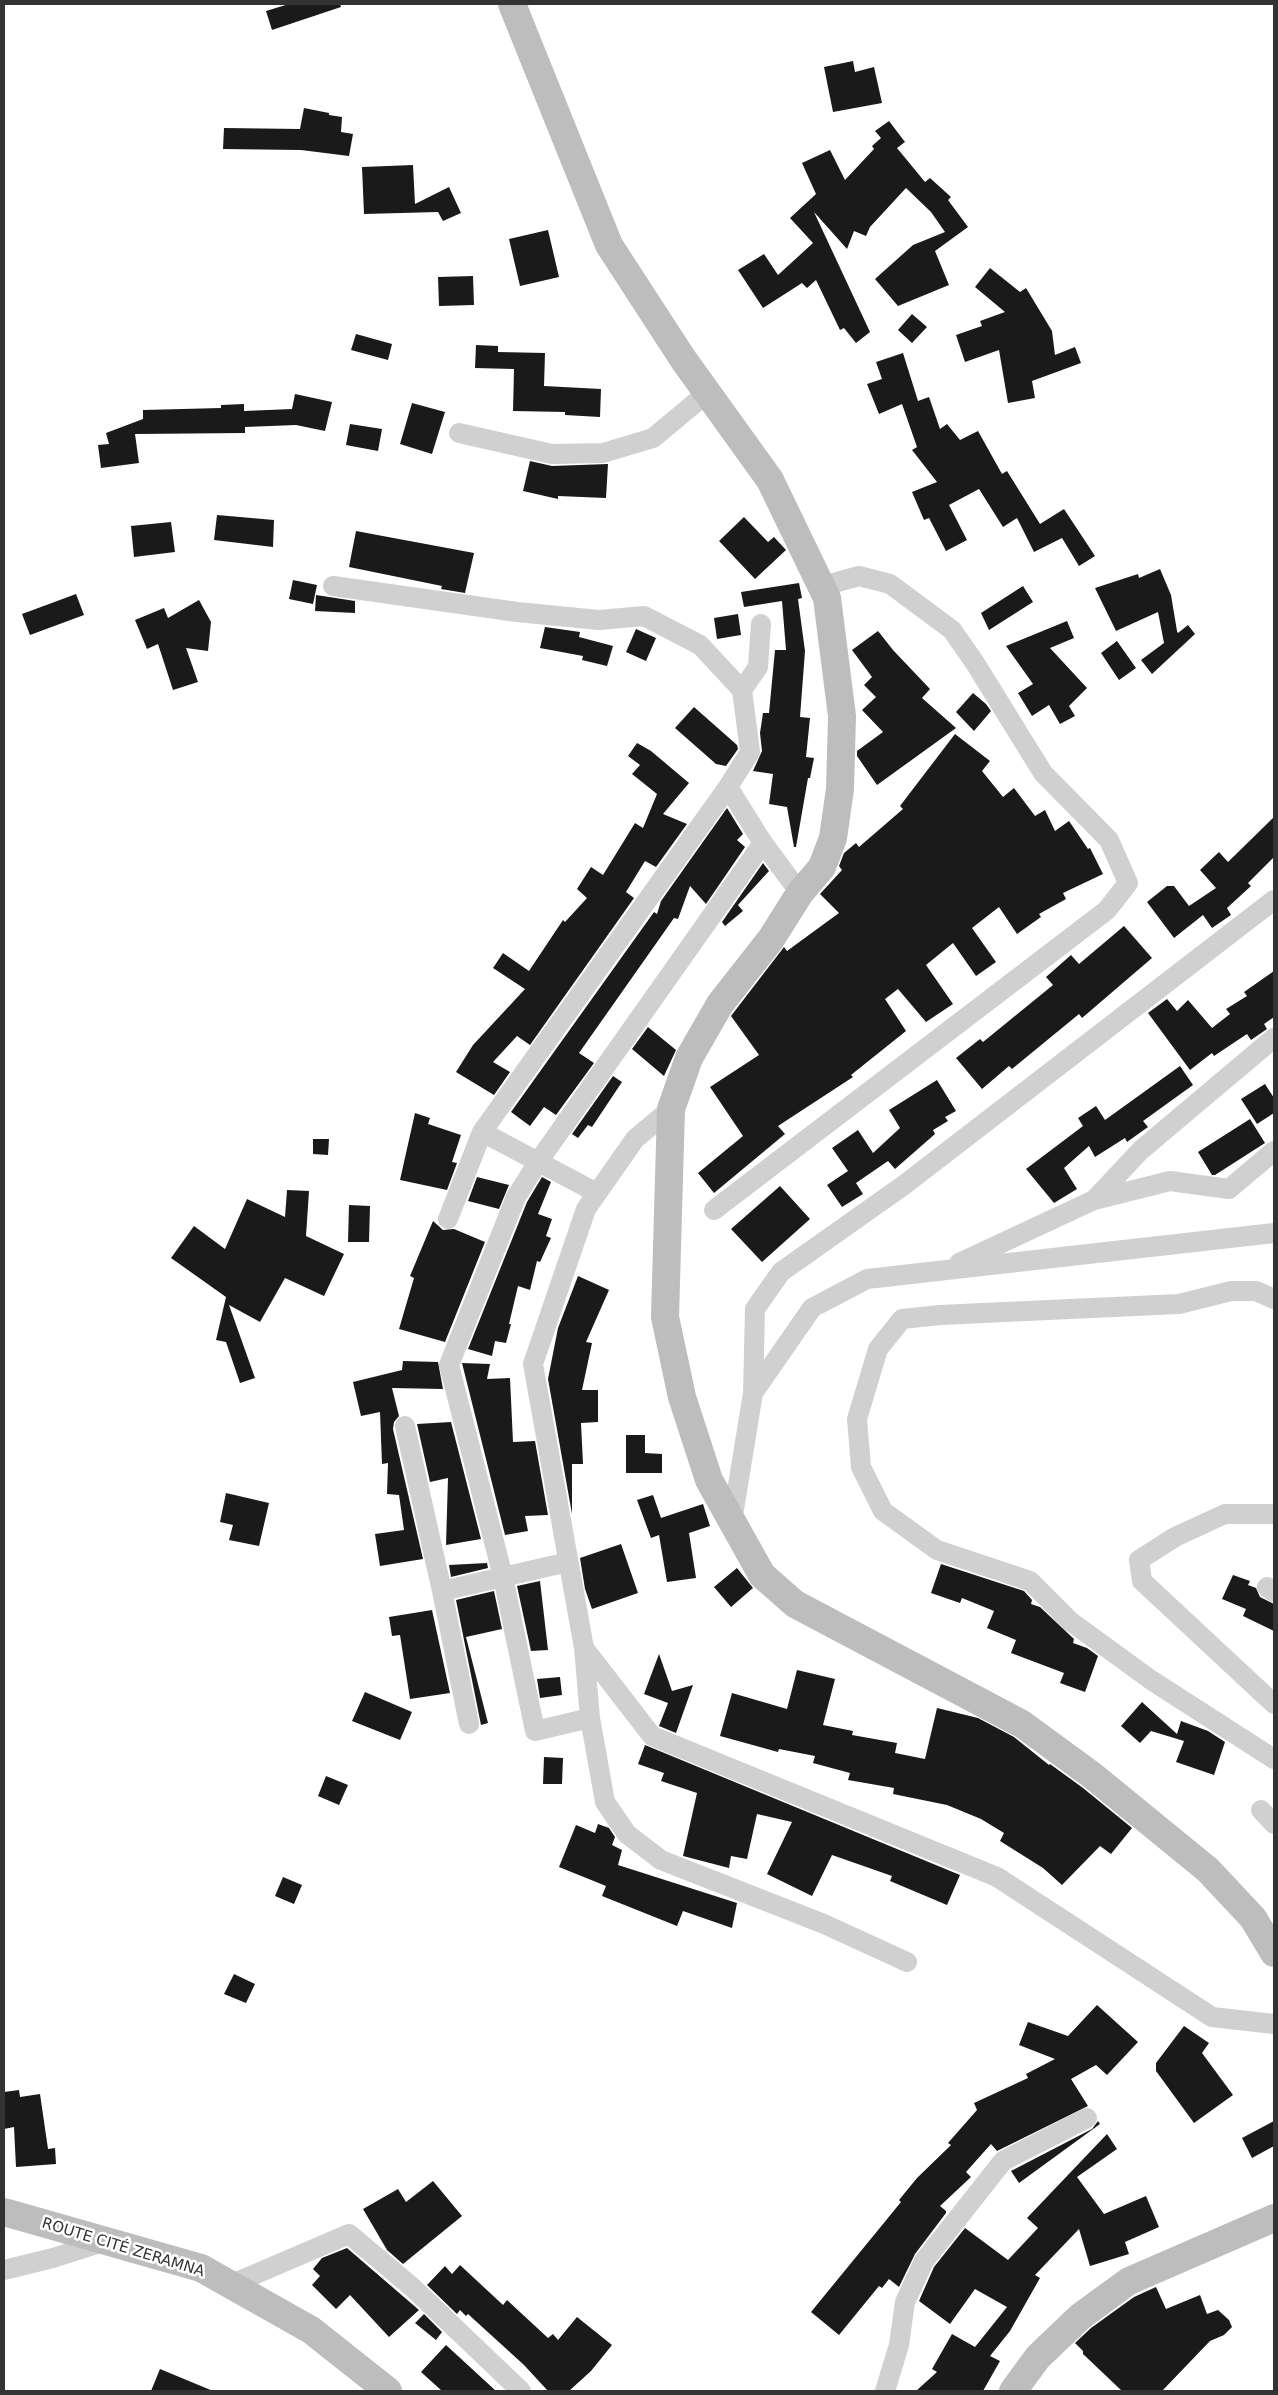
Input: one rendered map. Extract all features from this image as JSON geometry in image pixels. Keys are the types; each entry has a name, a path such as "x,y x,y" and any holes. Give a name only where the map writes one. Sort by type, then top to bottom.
{"street":[{"path":"512,4 608,245 707,393 770,480 823,586 827,598 842,716 840,789 833,838 822,867 800,893 771,939 720,1004 690,1058 671,1108 665,1317 682,1397 709,1480 762,1575 795,1604 1022,1724 1093,1776 1208,1870 1253,1918 1274,1953"},
{"path":"459,434 552,454 603,453 653,438 707,393"},
{"path":"714,1210 1107,910 1128,883 1110,840 1042,773 952,630 890,584 859,576 823,586"},
{"path":"333,586 517,612 599,620 644,616 700,645 742,690 750,752 728,787 482,1132 448,1219"},
{"path":"742,690 758,667 760,624"},
{"path":"728,787 763,843 800,893"},
{"path":"590,1718 535,1730 503,1577 449,1365 516,1197 538,1162 763,843"},
{"path":"732,1522 753,1393 755,1309 781,1272 904,1185 1274,900"},
{"path":"1094,1200 1141,1150 1274,1038"},
{"path":"671,1108 635,1139 586,1209 533,1364 584,1648 590,1718 605,1802 627,1834 661,1860 824,1924 907,1962"},
{"path":"482,1132 597,1193"},
{"path":"944,1270 1094,1200 1170,1181 1229,1189 1274,1151"},
{"path":"753,1393 812,1308 866,1278 1274,1233"},
{"path":"1274,1299 1256,1290 1231,1290 1179,1304 940,1315 902,1319 878,1350 858,1419 860,1467 883,1511 936,1550 1030,1581 1070,1621 1135,1668 1274,1759"},
{"path":"405,1426 442,1591 469,1724"},
{"path":"1274,1514 1225,1514 1175,1537 1139,1560 1142,1581 1274,1704"},
{"path":"442,1591 568,1562"},
{"path":"584,1648 652,1736 996,1877 1212,2017 1274,2024"},
{"path":"885,2391 899,2345 905,2302 924,2261 1003,2161 1087,2118"},
{"name":"ROUTE CITÉ ZERAMNA","path":"4,2212 201,2268 311,2330 388,2391"},
{"path":"1013,2391 1038,2357 1074,2323 1129,2281 1274,2218"},
{"path":"230,2285 348,2234 412,2287 521,2391"},
{"path":"4,2270 106,2242"}],"building":[{"path":"289,4 340,4 341,7 272,30 266,11"},
{"path":"853,61 855,72 874,67 882,103 833,112 824,67"},
{"path":"304,108 342,117 341,132 353,134 349,156 301,150 223,149 224,128 300,129"},
{"path":"889,121 905,142 897,148 925,182 930,178 951,197 948,200 968,227 935,251 949,285 898,306 875,279 913,245 945,232 931,212 906,188 870,227 866,236 854,231 847,249 814,212 870,332 856,343 844,328 840,330 816,280 807,288 802,283 763,308 738,270 764,254 778,275 813,243 790,218 816,194 802,163 830,150 845,180 874,149 872,146 881,138 875,131"},
{"path":"413,165 415,204 449,187 461,213 443,221 438,212 364,214 362,167"},
{"path":"548,230 559,277 520,286 509,239"},
{"path":"990,268 1020,292 1026,288 1052,331 1055,355 1075,347 1081,363 1032,381 1035,398 1008,403 999,350 965,362 956,335 982,326 980,321 1005,312 975,287"},
{"path":"473,276 474,305 439,306 438,277"},
{"path":"912,314 927,327 912,343 898,330"},
{"path":"356,334 392,344 388,360 351,350"},
{"path":"476,345 498,346 498,352 545,353 544,386 601,389 600,417 565,415 565,412 513,411 514,369 475,368"},
{"path":"903,353 918,401 929,397 940,429 947,424 960,440 978,431 1002,474 1007,471 1040,524 1064,509 1095,556 1079,566 1062,538 1034,552 1017,518 1003,527 979,489 949,505 967,540 946,551 929,518 924,520 912,492 937,482 912,450 917,447 902,404 879,414 867,384 882,379 876,362"},
{"path":"295,394 332,402 325,431 296,425 245,427 245,433 135,434 139,463 101,468 98,445 109,444 106,433 143,419 143,410 221,408 221,405 244,404 244,411 292,409"},
{"path":"412,403 445,412 432,454 400,444"},
{"path":"350,424 382,429 378,451 346,445"},
{"path":"530,461 552,466 608,464 606,498 558,496 558,499 523,491"},
{"path":"217,515 274,520 273,547 214,540"},
{"path":"744,517 768,542 774,537 786,550 755,579 719,541"},
{"path":"171,522 175,552 134,557 131,526"},
{"path":"356,531 474,553 465,593 441,589 442,586 349,567"},
{"path":"1160,569 1171,595 1178,633 1188,625 1195,634 1152,674 1141,660 1164,643 1158,612 1116,631 1095,588 1138,574 1139,578"},
{"path":"293,580 317,585 313,604 289,599"},
{"path":"799,583 802,598 798,599 805,651 800,717 810,718 806,757 814,758 810,778 808,778 796,847 794,847 787,807 769,804 773,774 753,771 762,751 760,733 763,713 769,713 775,650 786,650 782,601 744,607 741,592"},
{"path":"1023,586 1033,602 989,630 981,613"},
{"path":"76,594 84,615 30,635 22,614"},
{"path":"316,595 355,601 355,613 315,611"},
{"path":"199,600 211,622 208,651 186,648 198,682 173,690 158,644 147,649 135,620 164,608 168,618"},
{"path":"738,614 741,635 717,639 714,618"},
{"path":"1067,621 1074,638 1050,648 1087,688 1069,706 1075,716 1060,724 1049,705 1032,716 1018,693 1033,684 1006,646"},
{"path":"545,627 580,632 579,637 613,646 607,666 582,660 583,656 540,648"},
{"path":"636,629 656,638 646,661 626,652"},
{"path":"878,631 893,650 930,689 922,698 956,728 877,785 857,756 857,751 883,732 862,710 876,697 864,685 872,677 852,650"},
{"path":"1117,641 1136,668 1119,680 1101,653"},
{"path":"973,693 991,711 974,731 956,712"},
{"path":"694,707 737,745 738,749 726,766 716,764 675,728"},
{"path":"955,734 990,761 982,771 1003,797 1014,788 1035,816 1045,810 1055,831 1069,821 1088,849 1090,848 1103,874 1063,893 1066,899 1039,914 1041,917 1017,934 999,907 972,928 996,962 976,976 953,943 926,965 953,1004 926,1022 898,989 885,999 906,1031 851,1075 853,1077 778,1126 785,1134 714,1193 698,1173 743,1136 710,1087 759,1055 731,1016 784,947 787,951 839,913 820,894 842,870 839,866 844,853 856,843 859,847 903,809 900,806"},
{"path":"637,743 651,751 689,783 663,814 687,824 656,867 645,861 626,892 634,898 530,1045 517,1036 493,1062 510,1072 494,1095 456,1072 473,1045 525,989 493,968 503,953 529,971 563,920 565,922 587,898 577,889 591,867 603,875 635,823 643,828 657,794 632,774 640,765 628,756"},
{"path":"727,808 743,834 737,840 745,847 706,904 690,886 678,919 674,918 579,1053 594,1063 556,1115 544,1107 530,1126 511,1112 654,912 657,914 661,901"},
{"path":"1274,817 1274,857 1248,883 1251,886 1227,908 1231,915 1212,928 1203,915 1174,938 1147,902 1167,886 1174,886 1189,906 1216,888 1200,870 1219,852 1228,862"},
{"path":"763,863 769,871 738,905 743,911 725,926 722,922"},
{"path":"1124,926 1152,958 1082,1018 1079,1014 1012,1069 1009,1066 982,1089 956,1058 980,1039 983,1042 1053,985 1046,977 1071,955 1079,964"},
{"path":"1274,971 1274,1017 1264,1024 1267,1029 1251,1040 1247,1034 1214,1056 1212,1053 1190,1070 1148,1013 1167,999 1177,1011 1188,1000 1212,1028 1230,1014 1226,1009 1247,996 1244,992"},
{"path":"648,1027 676,1050 664,1076 632,1049"},
{"path":"1180,1066 1193,1085 1143,1121 1148,1127 1127,1142 1125,1138 1095,1157 1089,1146 1064,1168 1077,1189 1054,1203 1026,1169 1083,1126 1078,1118 1096,1106 1105,1120"},
{"path":"613,1076 622,1082 592,1127 588,1125 578,1138 572,1134"},
{"path":"937,1080 956,1111 945,1117 948,1121 933,1130 935,1134 895,1169 888,1161 856,1183 863,1194 842,1207 827,1185 848,1171 832,1148 858,1130 873,1153 900,1128 889,1110"},
{"path":"1265,1084 1274,1098 1274,1113 1257,1124 1241,1099"},
{"path":"415,1113 430,1118 428,1124 461,1135 452,1162 457,1163 447,1190 400,1180"},
{"path":"1250,1119 1265,1143 1215,1175 1212,1175 1198,1152"},
{"path":"313,1139 329,1139 328,1155 313,1154"},
{"path":"477,1177 509,1185 499,1209 468,1201"},
{"path":"542,1177 551,1182 538,1214 552,1219 546,1236 551,1238 540,1262 537,1261 530,1290 518,1286 506,1343 495,1341 492,1356 468,1349 527,1202"},
{"path":"780,1186 810,1219 762,1262 731,1229"},
{"path":"287,1190 309,1191 306,1236 344,1254 324,1296 285,1278 260,1322 229,1305 255,1378 240,1383 226,1342 216,1340 226,1297 171,1258 194,1226 225,1249 247,1199 285,1217"},
{"path":"349,1205 370,1206 369,1242 348,1242"},
{"path":"433,1221 443,1230 454,1229 485,1242 445,1342 399,1329 414,1278 410,1276"},
{"path":"578,1276 609,1290 586,1342 592,1343 582,1390 598,1390 598,1422 581,1423 583,1464 572,1464 572,1514 548,1379 558,1328"},
{"path":"403,1361 438,1362 443,1389 392,1388 399,1416 394,1422 393,1429 423,1559 380,1566 375,1534 404,1530 399,1495 387,1494 388,1463 382,1464 380,1412 361,1416 353,1382 402,1370"},
{"path":"462,1363 490,1364 487,1379 510,1378 513,1442 535,1441 548,1515 525,1516 528,1531 505,1535"},
{"path":"451,1422 481,1539 446,1545 448,1478 430,1482 417,1424"},
{"path":"626,1435 645,1435 645,1453 662,1454 662,1473 626,1473"},
{"path":"226,1493 269,1503 259,1546 229,1540 233,1525 220,1522"},
{"path":"653,1495 661,1518 703,1504 710,1526 689,1533 696,1578 667,1582 659,1535 651,1538 637,1500"},
{"path":"621,1544 638,1593 592,1609 585,1589 580,1558"},
{"path":"487,1563 488,1568 451,1577 449,1565"},
{"path":"941,1564 1024,1591 1032,1600 1031,1604 1040,1607 1074,1639 1073,1643 1087,1648 1098,1656 1085,1692 1060,1683 1064,1673 1011,1653 1016,1640 987,1628 994,1611 962,1598 960,1603 931,1593"},
{"path":"737,1568 753,1588 731,1607 714,1587"},
{"path":"1233,1575 1250,1581 1248,1585 1256,1588 1260,1597 1274,1604 1274,1631 1243,1616 1246,1609 1222,1599"},
{"path":"540,1581 548,1650 531,1651 517,1586"},
{"path":"494,1591 502,1629 466,1637 488,1723 481,1725 456,1600"},
{"path":"432,1610 450,1693 410,1699 400,1635 392,1636 389,1617"},
{"path":"659,1654 672,1691 693,1685 676,1733 659,1726 668,1703 644,1694"},
{"path":"797,1670 835,1679 823,1725 853,1731 852,1735 897,1743 895,1753 925,1759 937,1708 978,1718 1014,1737 1049,1765 1083,1788 1132,1828 1111,1854 1100,1846 1062,1885 1043,1868 1000,1841 1004,1833 981,1819 947,1805 893,1794 894,1788 848,1780 850,1773 813,1763 815,1756 779,1749 778,1752 720,1736 732,1693 787,1709"},
{"path":"560,1677 562,1695 540,1698 537,1679"},
{"path":"365,1692 412,1712 400,1740 352,1721"},
{"path":"1142,1702 1177,1734 1181,1721 1208,1731 1225,1742 1214,1775 1176,1762 1184,1741 1151,1731 1140,1743 1121,1726"},
{"path":"645,1745 960,1875 947,1905 890,1881 892,1876 832,1855 812,1896 767,1874 792,1822 757,1814 747,1859 731,1856 729,1868 683,1856 697,1793 661,1781 664,1773 638,1764"},
{"path":"544,1757 563,1758 562,1784 543,1784"},
{"path":"326,1776 348,1785 339,1805 318,1796"},
{"path":"598,1824 609,1828 615,1837 612,1845 622,1850 618,1865 737,1903 732,1928 683,1911 677,1926 602,1896 606,1886 559,1867 576,1825 595,1833"},
{"path":"283,1877 302,1885 294,1904 275,1896"},
{"path":"234,1974 255,1984 246,2003 224,1994"},
{"path":"1097,2005 1138,2042 1107,2075 1096,2065 1071,2079 1088,2106 997,2151 991,2144 966,2172 971,2177 940,2206 946,2213 915,2254 899,2287 889,2279 882,2288 879,2286 839,2335 811,2312 901,2202 899,2200 917,2178 951,2145 948,2143 977,2110 974,2103 1028,2078 1026,2074 1055,2059 1019,2045 1028,2022 1068,2036"},
{"path":"1184,2026 1209,2043 1202,2053 1233,2095 1194,2123 1156,2071 1156,2063"},
{"path":"19,2090 20,2097 40,2094 48,2149 55,2148 56,2164 16,2167 14,2127 4,2129 4,2092"},
{"path":"1098,2121 1100,2124 1019,2183 1011,2171 1092,2129"},
{"path":"1274,2121 1274,2146 1252,2158 1242,2138"},
{"path":"1107,2134 1117,2149 1077,2177 1104,2214 1146,2196 1159,2227 1125,2242 1129,2254 1090,2266 1079,2229 1035,2275 1040,2278 1010,2331 990,2356 1000,2361 983,2391 916,2391 937,2372 932,2369 952,2334 975,2347 1007,2307 975,2289 950,2324 919,2301 934,2267 965,2228 1008,2260 1038,2228 1027,2218"},
{"path":"433,2181 462,2216 403,2264 387,2250 363,2209 398,2189 406,2202"},
{"path":"347,2248 419,2310 389,2337 350,2295 336,2309 312,2285 320,2276 313,2269 322,2258"},
{"path":"460,2265 503,2305 507,2300 548,2338 553,2334 558,2340 577,2317 612,2345 591,2371 569,2391 548,2391 524,2365 468,2314 466,2316 460,2310 457,2314 427,2285 445,2266 452,2274"},
{"path":"1156,2287 1166,2309 1200,2295 1207,2314 1218,2310 1229,2320 1232,2327 1224,2335 1210,2341 1162,2391 1122,2391 1083,2354 1083,2351 1075,2343 1091,2328 1134,2297"},
{"path":"424,2314 442,2332 436,2340 415,2323"},
{"path":"446,2345 496,2391 442,2391 421,2372"},
{"path":"160,2369 213,2391 151,2391"}]}
